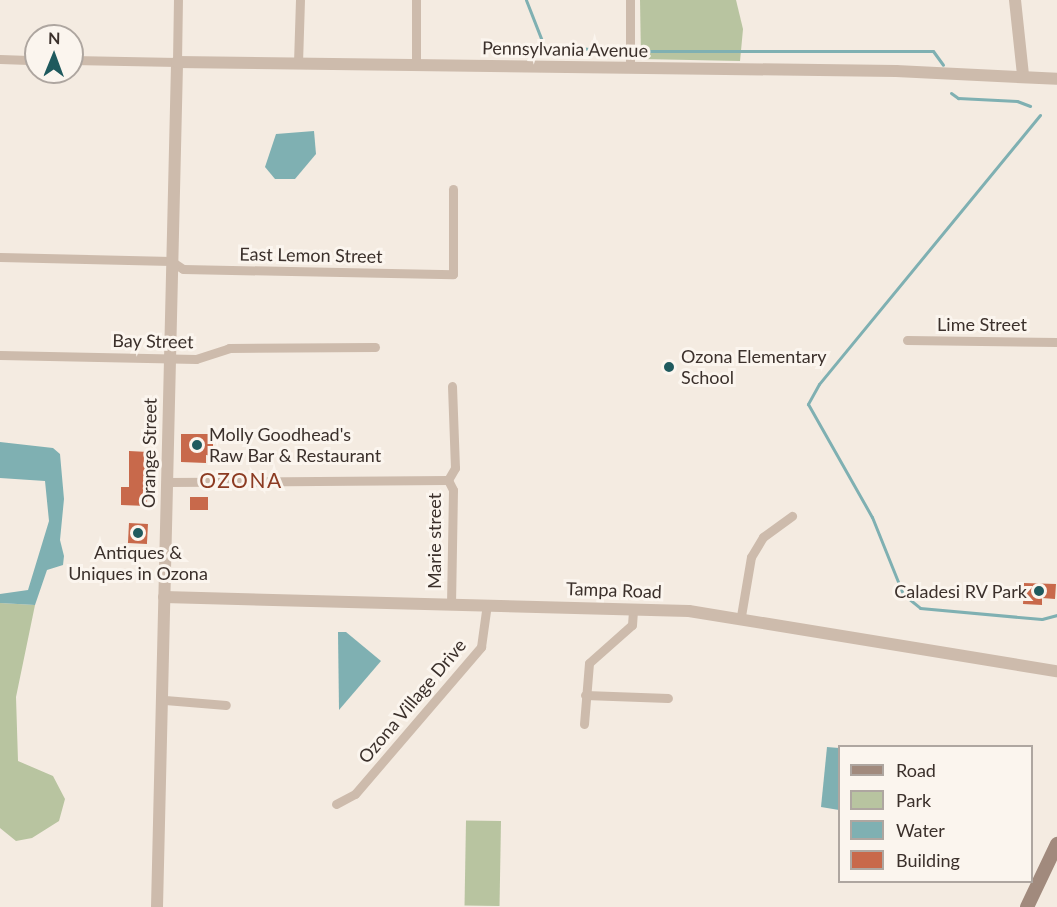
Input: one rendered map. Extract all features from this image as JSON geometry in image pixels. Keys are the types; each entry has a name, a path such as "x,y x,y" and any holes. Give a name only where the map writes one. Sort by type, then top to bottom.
{"main road":[{"path":"1027,907 1057,844"}],"street":[{"name":"Orange Street","path":"157,907 165,700 164,597 178,0"},
{"path":"298,63 300,0"},
{"path":"416,0 416,65"},
{"path":"630,0 630,67"},
{"path":"1015,0 1023,75"},
{"path":"0,59 24,60"},
{"name":"Pennsylvania Avenue","path":"84,60 630,67 1023,75 1057,79"},
{"name":"East Lemon Street","path":"0,257 171,261 183,269 453,274 453,189"},
{"name":"Lime Street","path":"907,340 1057,342"},
{"name":"Bay Street","path":"0,355 196,359 230,348 375,347"},
{"name":"Marie street","path":"451,603 453,490 448,480 455,468 452,386"},
{"path":"167,482 448,480"},
{"path":"741,616 751,557 763,537 792,516"},
{"name":"Tampa Road","path":"164,597 487,604 633,609 741,616 1057,671"},
{"name":"Ozona Village Drive","path":"336,804 355,794 481,647 487,604"},
{"path":"584,724 589,663 632,625 633,609"},
{"path":"585,695 668,698"},
{"path":"165,700 226,705"}],"green space":[{"path":"640,0 736,0 743,29 740,61 641,59"},
{"path":"0,603 35,605 16,697 18,761 53,776 65,799 59,821 32,838 16,841 0,828"},
{"path":"466,820 501,821 500,906 465,905"}],"water":[{"path":"314,131 316,154 295,179 275,179 265,167 276,134"},
{"path":"0,442 53,448 60,454 64,499 60,540 64,556 63,565 47,570 35,605 0,603 0,594 28,590 49,521 45,481 0,478"},
{"path":"338,632 346,632 381,661 339,710"},
{"path":"827,747 838,748 838,810 821,807"}],"building":[{"name":"Molly Goodhead's Raw Bar & Restaurant","path":"181,434 213,434 213,456 206,455 206,463 181,462"},
{"path":"129,451 148,452 147,506 121,505 121,487 129,487"},
{"path":"190,497 208,497 208,510 190,510"},
{"name":"Antiques & Uniques in Ozona","path":"129,523 148,524 147,544 128,543"},
{"name":"Caladesi RV Park","path":"1024,583 1056,584 1055,599 1042,598 1042,605 1023,604"}],"waterway":[{"path":"526,0 544,46 622,51"},
{"path":"637,51 933,51 943,65"},
{"path":"951,93 958,98 1017,101 1030,106"},
{"path":"1040,115 819,384 808,404 872,517 903,594 920,608 1042,619 1057,615"}],"place":[{"name":"Ozona Elementary School","path":"669,367"},
{"name":"Molly Goodhead's Raw Bar & Restaurant","path":"197,445"},
{"name":"Antiques & Uniques in Ozona","path":"138,533"},
{"name":"Caladesi RV Park","path":"1039,591"}],"district":[{"name":"OZONA","path":"241,480"}]}
